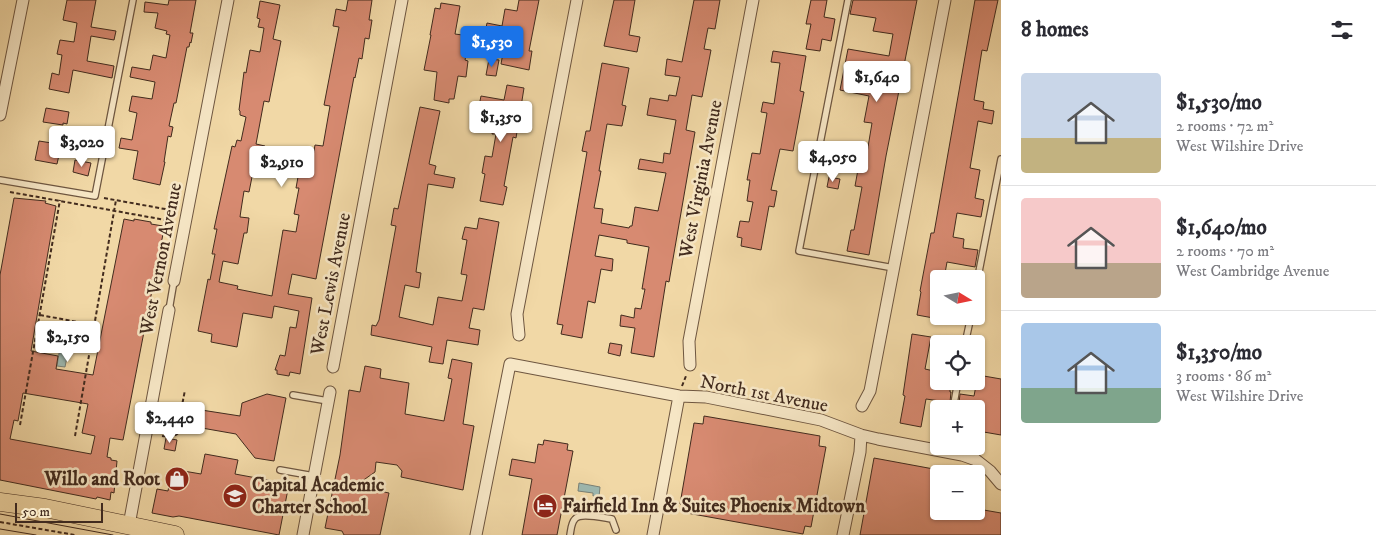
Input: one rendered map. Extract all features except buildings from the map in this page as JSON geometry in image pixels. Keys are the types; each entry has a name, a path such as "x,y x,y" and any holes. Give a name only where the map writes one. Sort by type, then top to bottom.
{"main road":[{"path":"0,502 175,535"}],"street":[{"path":"0,115 23,0"},
{"name":"West Vernon Avenue","path":"174,281 228,0"},
{"name":"West Lewis Avenue","path":"334,367 402,0"},
{"path":"519,335 517,314 577,0"},
{"name":"West Virginia Avenue","path":"690,364 691,332 752,0"},
{"path":"862,406 870,391 945,0"},
{"name":"West Vernon Avenue","path":"129,525 169,310"},
{"name":"North 1st Avenue","path":"476,535 510,364 679,396 706,398 821,420 862,435 930,446"},
{"path":"303,535 329,396"},
{"path":"653,535 679,396"},
{"path":"843,535 862,435"},
{"name":"North 1st Avenue","path":"964,455 976,460 990,470 1001,484"}],"lane":[{"path":"0,180 95,196 133,0"},
{"path":"848,0 799,251 895,268"},
{"path":"979,270 1001,159"},
{"name":"West Vernon Avenue","path":"169,310 174,281"},
{"path":"292,395 329,396"},
{"path":"280,470 314,476"},
{"path":"570,535 574,519 578,516 612,520 616,530"}],"path":[{"path":"20,426 62,190"},
{"path":"10,192 171,221"},
{"path":"95,196 186,213"},
{"path":"75,436 116,200"},
{"path":"40,315 94,325"},
{"path":"679,396 690,364"},
{"path":"162,436 173,437 180,432 182,427 178,426 185,390"},
{"path":"0,522 75,535"}],"water":[{"path":"63,329 72,331 65,367 57,366"},
{"path":"579,483 600,487 599,497 593,496 593,493 578,491"}],"tram line":[{"path":"0,514 113,535"},
{"path":"0,529 36,535"}],"place":[{"name":"Willo and Root","path":"177,479"},
{"name":"Capital Academic Charter School","path":"235,496"},
{"name":"Fairfield Inn & Suites Phoenix Midtown","path":"545,506"}]}
